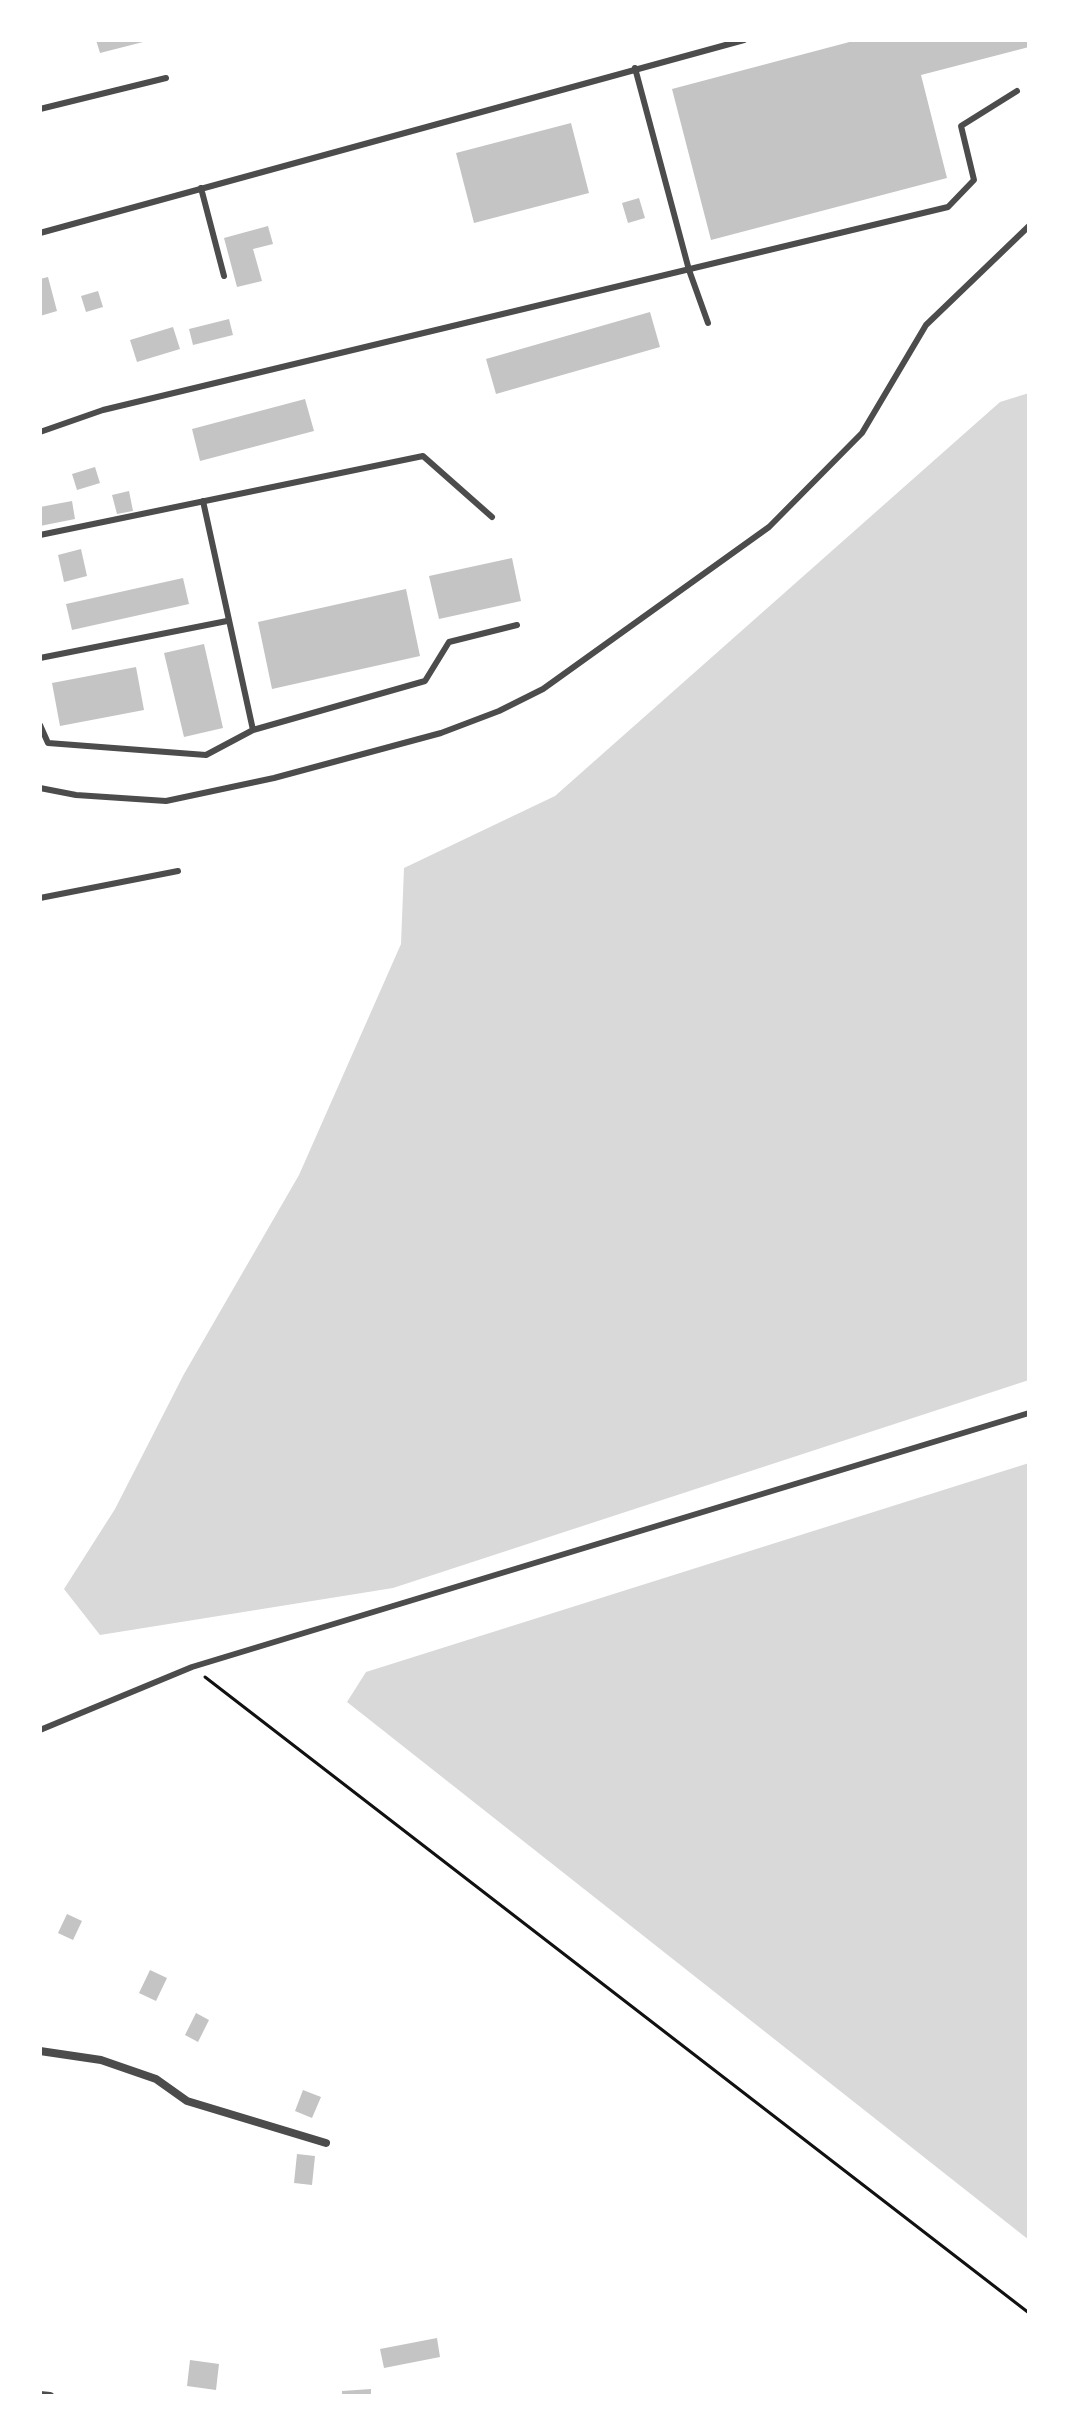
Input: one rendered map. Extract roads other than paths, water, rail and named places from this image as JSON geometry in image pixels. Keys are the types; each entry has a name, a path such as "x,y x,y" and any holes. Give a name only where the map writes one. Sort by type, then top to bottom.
{"street":[{"path":"40,2051 101,2060 156,2079 187,2101 326,2143"},
{"path":"40,2395 50,2396"}],"lane":[{"path":"40,233 744,40"},
{"path":"635,68 689,270 708,323"},
{"path":"40,109 166,78"},
{"path":"40,432 103,410 948,207 974,180 961,126 1017,91"},
{"path":"201,188 224,276"},
{"path":"40,788 76,795 166,801 274,778 441,733 499,711 543,689 769,527 862,433 926,325 1029,226"},
{"path":"40,535 423,456 492,517"},
{"path":"203,501 253,730"},
{"path":"40,658 227,621"},
{"path":"40,725 48,743 206,755 253,730 425,681 449,642 517,625"},
{"path":"40,898 178,871"},
{"path":"40,1730 192,1667 1029,1413"}]}
